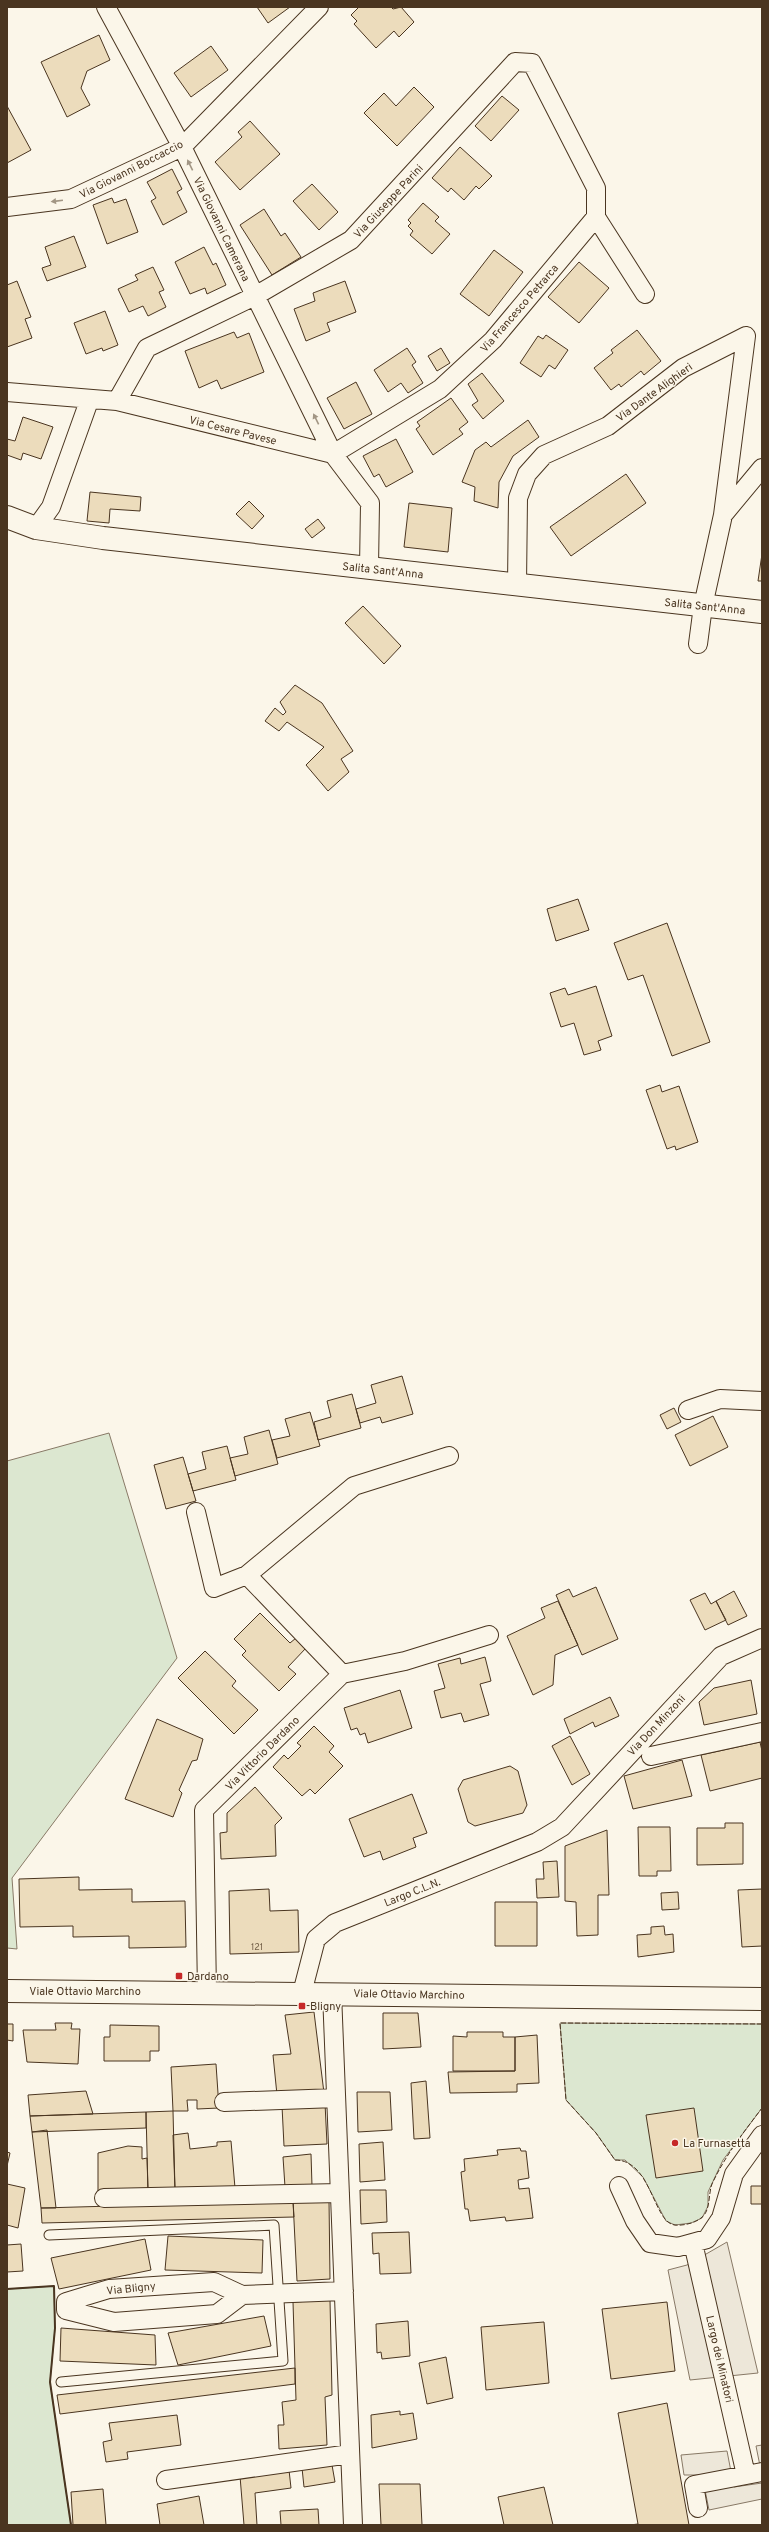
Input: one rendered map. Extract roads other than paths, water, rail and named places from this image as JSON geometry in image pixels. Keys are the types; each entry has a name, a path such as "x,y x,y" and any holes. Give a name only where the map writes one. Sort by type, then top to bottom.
{"street":[{"name":"Via Giovanni Camerana","path":"106,7 182,146 333,454"},
{"name":"Via Giovanni Boccaccio","path":"7,207 71,199 182,146 319,7"},
{"name":"Via Giuseppe Parini","path":"117,401 147,348 255,296 351,240 515,62 532,63 596,188 596,217"},
{"path":"596,217 645,294"},
{"name":"Via Francesco Petrarca","path":"333,454 440,389 493,340 596,217"},
{"name":"Via Dante Alighieri","path":"517,585 518,498 527,474 544,455 608,426 684,368 746,336 723,515"},
{"name":"Via Cesare Pavese","path":"7,392 88,401 117,401 333,454"},
{"path":"36,528 51,507 88,401"},
{"path":"333,454 370,503 369,568"},
{"path":"698,644 703,606 723,515 762,468"},
{"name":"Salita Sant'Anna","path":"7,517 36,528 102,538 762,612"},
{"path":"688,1410 720,1399 762,1400"},
{"path":"196,1512 214,1588 248,1575 354,1486 449,1456"},
{"path":"248,1575 342,1674 405,1661 489,1635"},
{"name":"Via Don Minzoni","path":"562,1827 721,1656 762,1638"},
{"name":"Via Vittorio Dardano","path":"207,1992 204,1810 342,1674"},
{"path":"651,1756 762,1732"},
{"name":"Largo C.L.N.","path":"302,1993 316,1939 336,1923 538,1842 562,1827"},
{"name":"Viale Ottavio Marchino","path":"7,1991 332,1993 762,1999"},
{"path":"332,1993 353,2525"},
{"path":"224,2102 336,2098"},
{"path":"619,2186 635,2221 650,2243 678,2247 707,2239 721,2218 734,2174 762,2135"},
{"path":"104,2198 340,2194"},
{"name":"Largo dei Minatori","path":"693,2243 754,2473"},
{"name":"Via Bligny","path":"242,2295 217,2314 114,2322 66,2310 66,2302 109,2289 214,2282 242,2295 344,2291"},
{"path":"166,2480 350,2454"},
{"path":"698,2508 694,2485 754,2473"}],"lane":[{"path":"49,2235 274,2225 283,2361 61,2382"}],"place":[{"name":"Dardano","path":"179,1976"},
{"name":"Bligny","path":"302,2006"},
{"name":"La Furnasetta","path":"675,2143"}]}
